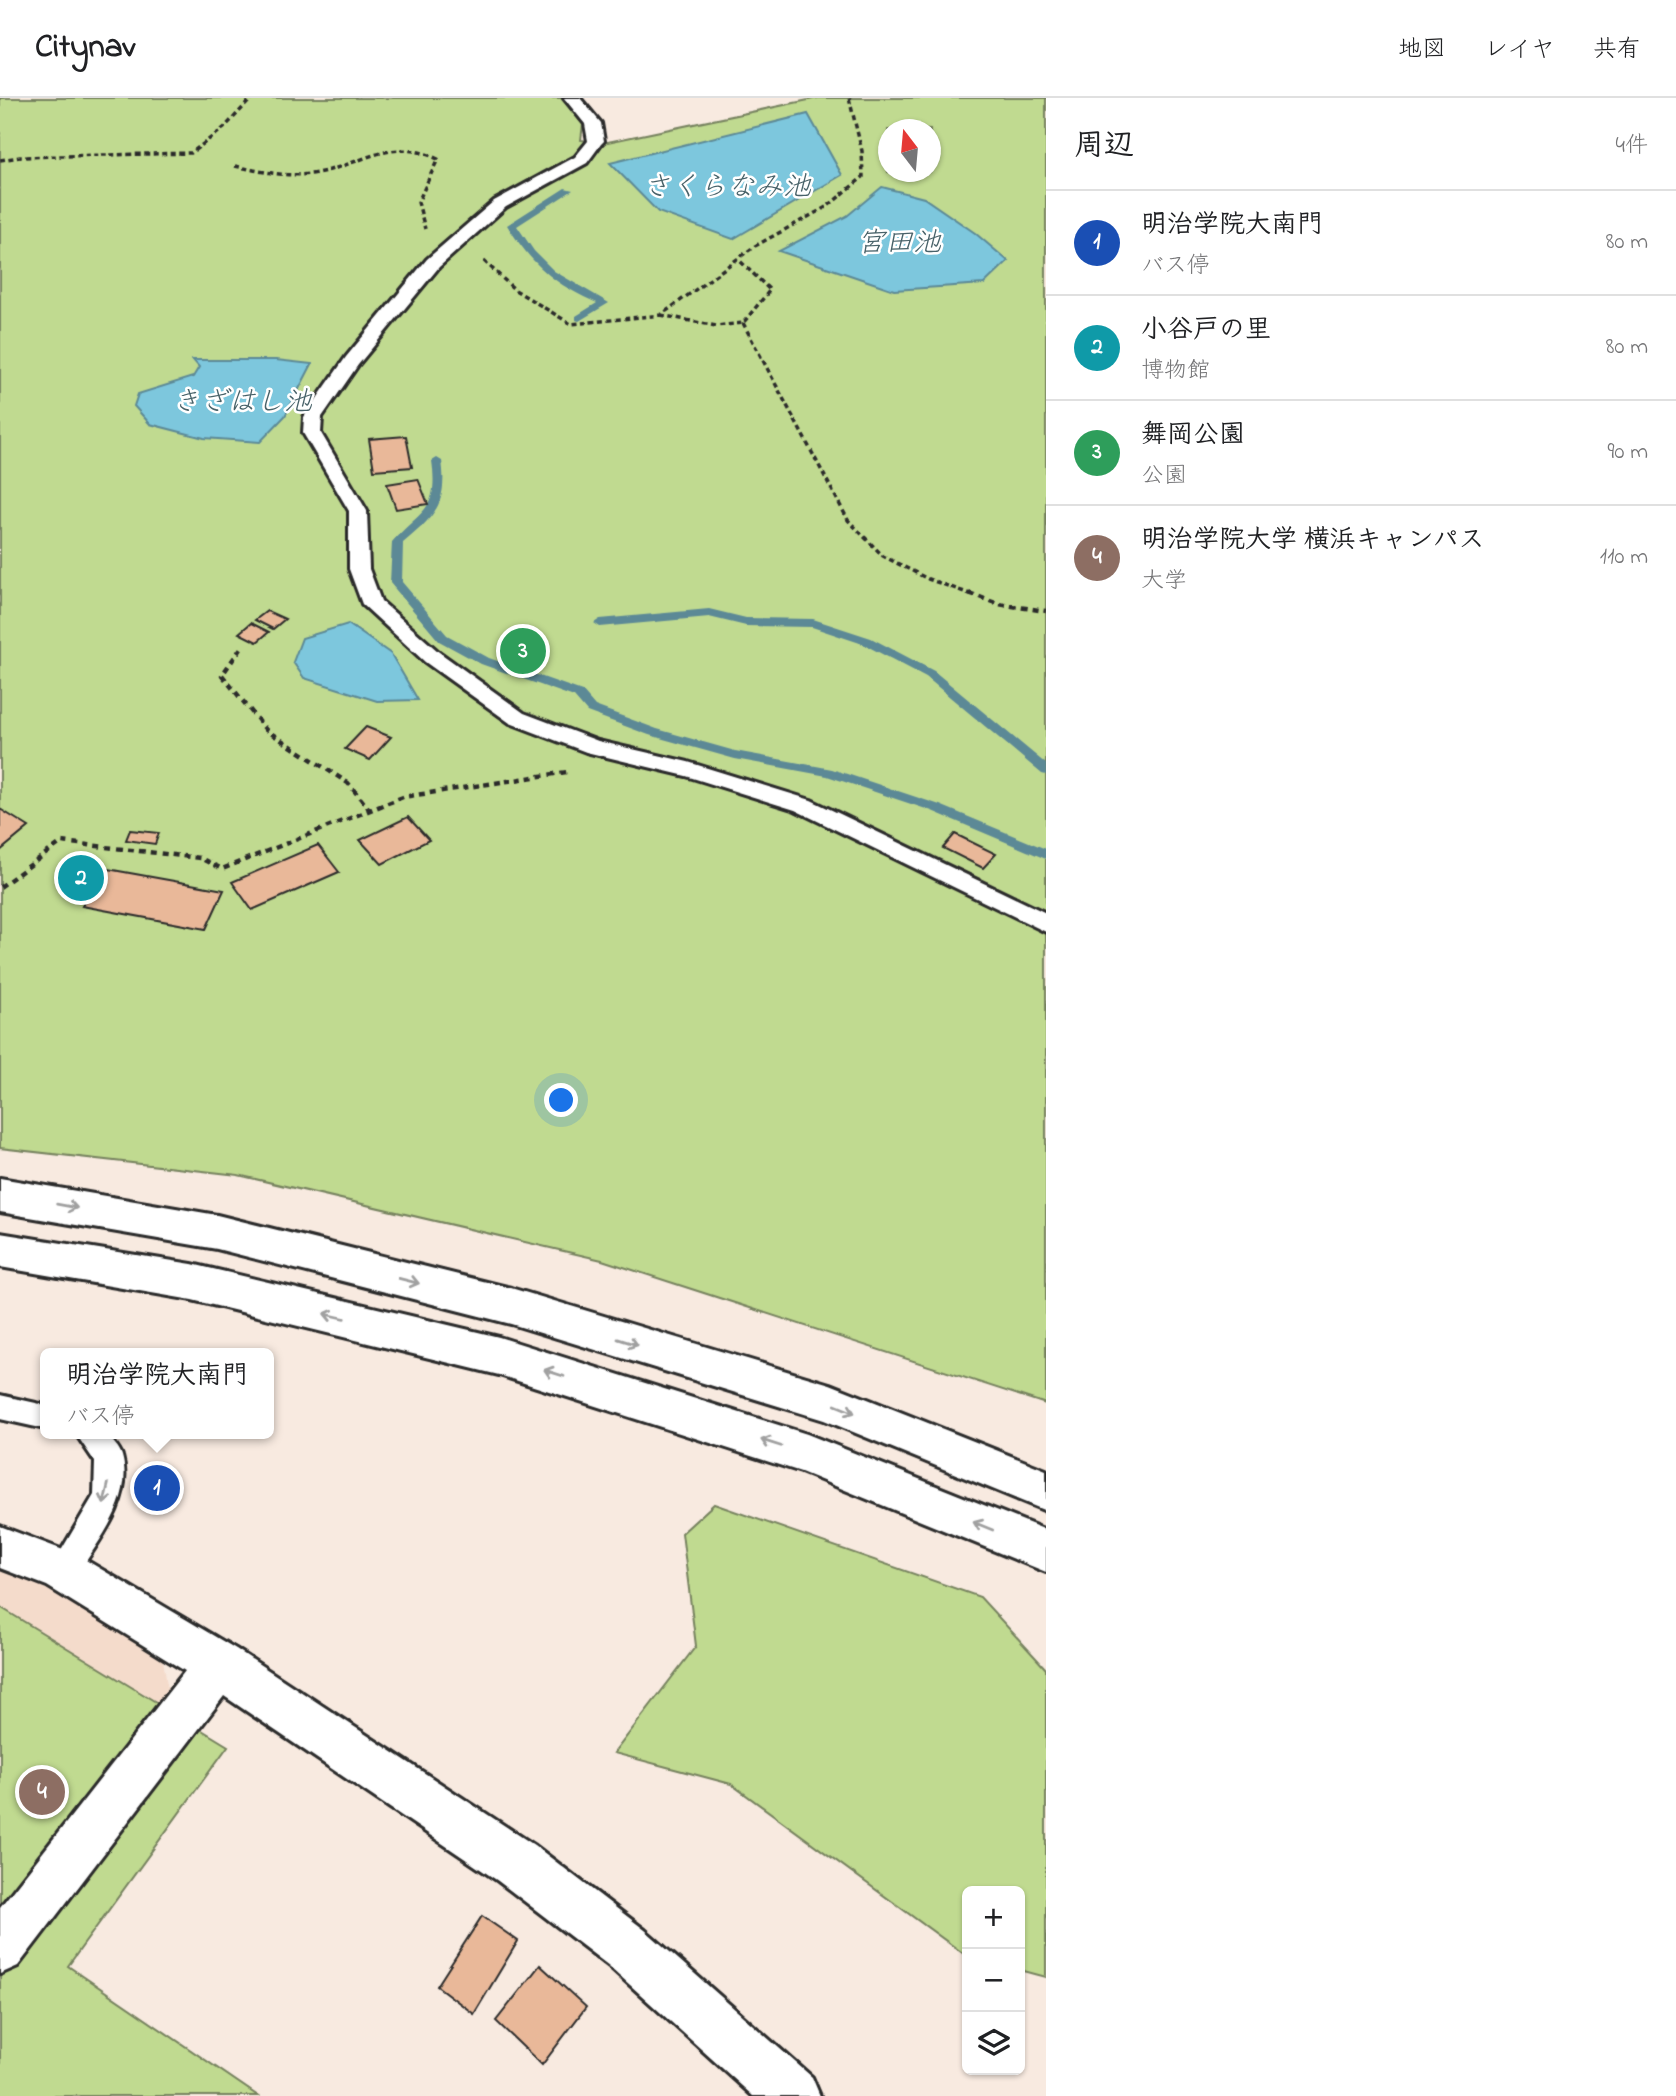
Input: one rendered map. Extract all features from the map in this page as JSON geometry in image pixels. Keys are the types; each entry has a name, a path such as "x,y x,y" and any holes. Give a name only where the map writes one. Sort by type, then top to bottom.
{"street":[{"path":"0,1195 217,1232 511,1306 831,1403 1046,1491"},
{"path":"0,1250 192,1282 499,1356 807,1454 1046,1551"},
{"path":"0,1547 63,1571 219,1665 516,1863 627,1948 793,2096"},
{"path":"0,1948 219,1665"}],"lane":[{"path":"572,98 593,123 596,141 581,160 500,204 433,263 352,361 313,417 312,433 358,510 359,569 372,604 432,657 517,718 593,747 688,769 803,805 1046,923"},
{"path":"0,1407 40,1416"},
{"path":"63,1571 108,1498 109,1458 94,1439"}],"path":[{"path":"0,160 20,157 191,153 224,128 252,98"},
{"path":"661,315 755,246 828,206 863,177 862,151 849,98"},
{"path":"235,166 270,174 316,173 383,150 422,148 438,159 418,202 433,263"},
{"path":"481,258 515,290 571,324 661,315 716,326 743,323 771,290 738,260"},
{"path":"743,323 793,413 831,492 848,520 883,556 929,579 998,604 1046,611"},
{"path":"241,649 222,675 266,730 348,783 369,810"},
{"path":"0,887 62,842 200,858 222,869 403,797 564,774 593,747"}],"shaded area":[{"path":"0,1566 35,1580 163,1660 169,1696 0,1888"}],"green space":[{"path":"0,98 561,98 583,124 581,140 603,143 818,98 1046,98 1046,1404 602,1260 238,1175 0,1148"},
{"path":"714,1504 980,1597 1046,1669 1046,1977 1025,1971 1025,1886 962,1886 962,1953 731,1784 614,1753 696,1646 682,1533"},
{"path":"0,1607 228,1746 68,1966 258,2096 0,2096"}],"water":[{"name":"さくらなみ池","path":"808,114 842,175 733,239 658,212 610,163"},
{"name":"宮田池","path":"882,187 924,198 975,233 1008,261 984,284 894,290 779,251 847,216"},
{"name":"きざはし池","path":"193,360 276,360 312,364 285,416 260,442 204,438 150,424 134,406 138,394 193,377 199,367"},
{"path":"348,624 391,654 418,700 377,701 304,678 293,662 302,638"}],"building":[{"path":"406,436 412,467 374,470 369,439"},
{"path":"418,479 428,504 396,509 387,484"},
{"path":"267,611 285,619 273,629 255,620"},
{"path":"251,623 269,632 257,642 239,633"},
{"path":"366,727 391,737 370,760 345,749"},
{"path":"0,809 29,827 0,851"},
{"path":"408,817 429,840 382,864 360,840"},
{"path":"130,830 159,833 155,844 126,840"},
{"path":"955,834 996,854 983,868 943,848"},
{"path":"318,845 339,872 252,910 232,882"},
{"path":"102,868 224,890 206,929 82,906"},
{"path":"482,1916 518,1941 474,2014 437,1986"},
{"path":"540,1965 586,2007 542,2065 496,2021"}],"waterway":[{"path":"568,190 512,225 531,253 550,273 573,289 604,303 579,318"},
{"path":"437,461 437,499 426,516 398,542 396,583 443,638 485,661 578,694 591,709 653,732 735,755 828,772 936,808 1046,854"},
{"path":"600,623 709,613 746,622 813,623 867,641 930,674 1046,771"}],"place":[{"name":"舞岡公園","path":"523,651"},
{"name":"小谷戸の里","path":"81,878"},
{"name":"明治学院大南門","path":"157,1488"},
{"name":"明治学院大学 横浜キャンパス","path":"42,1792"}]}
